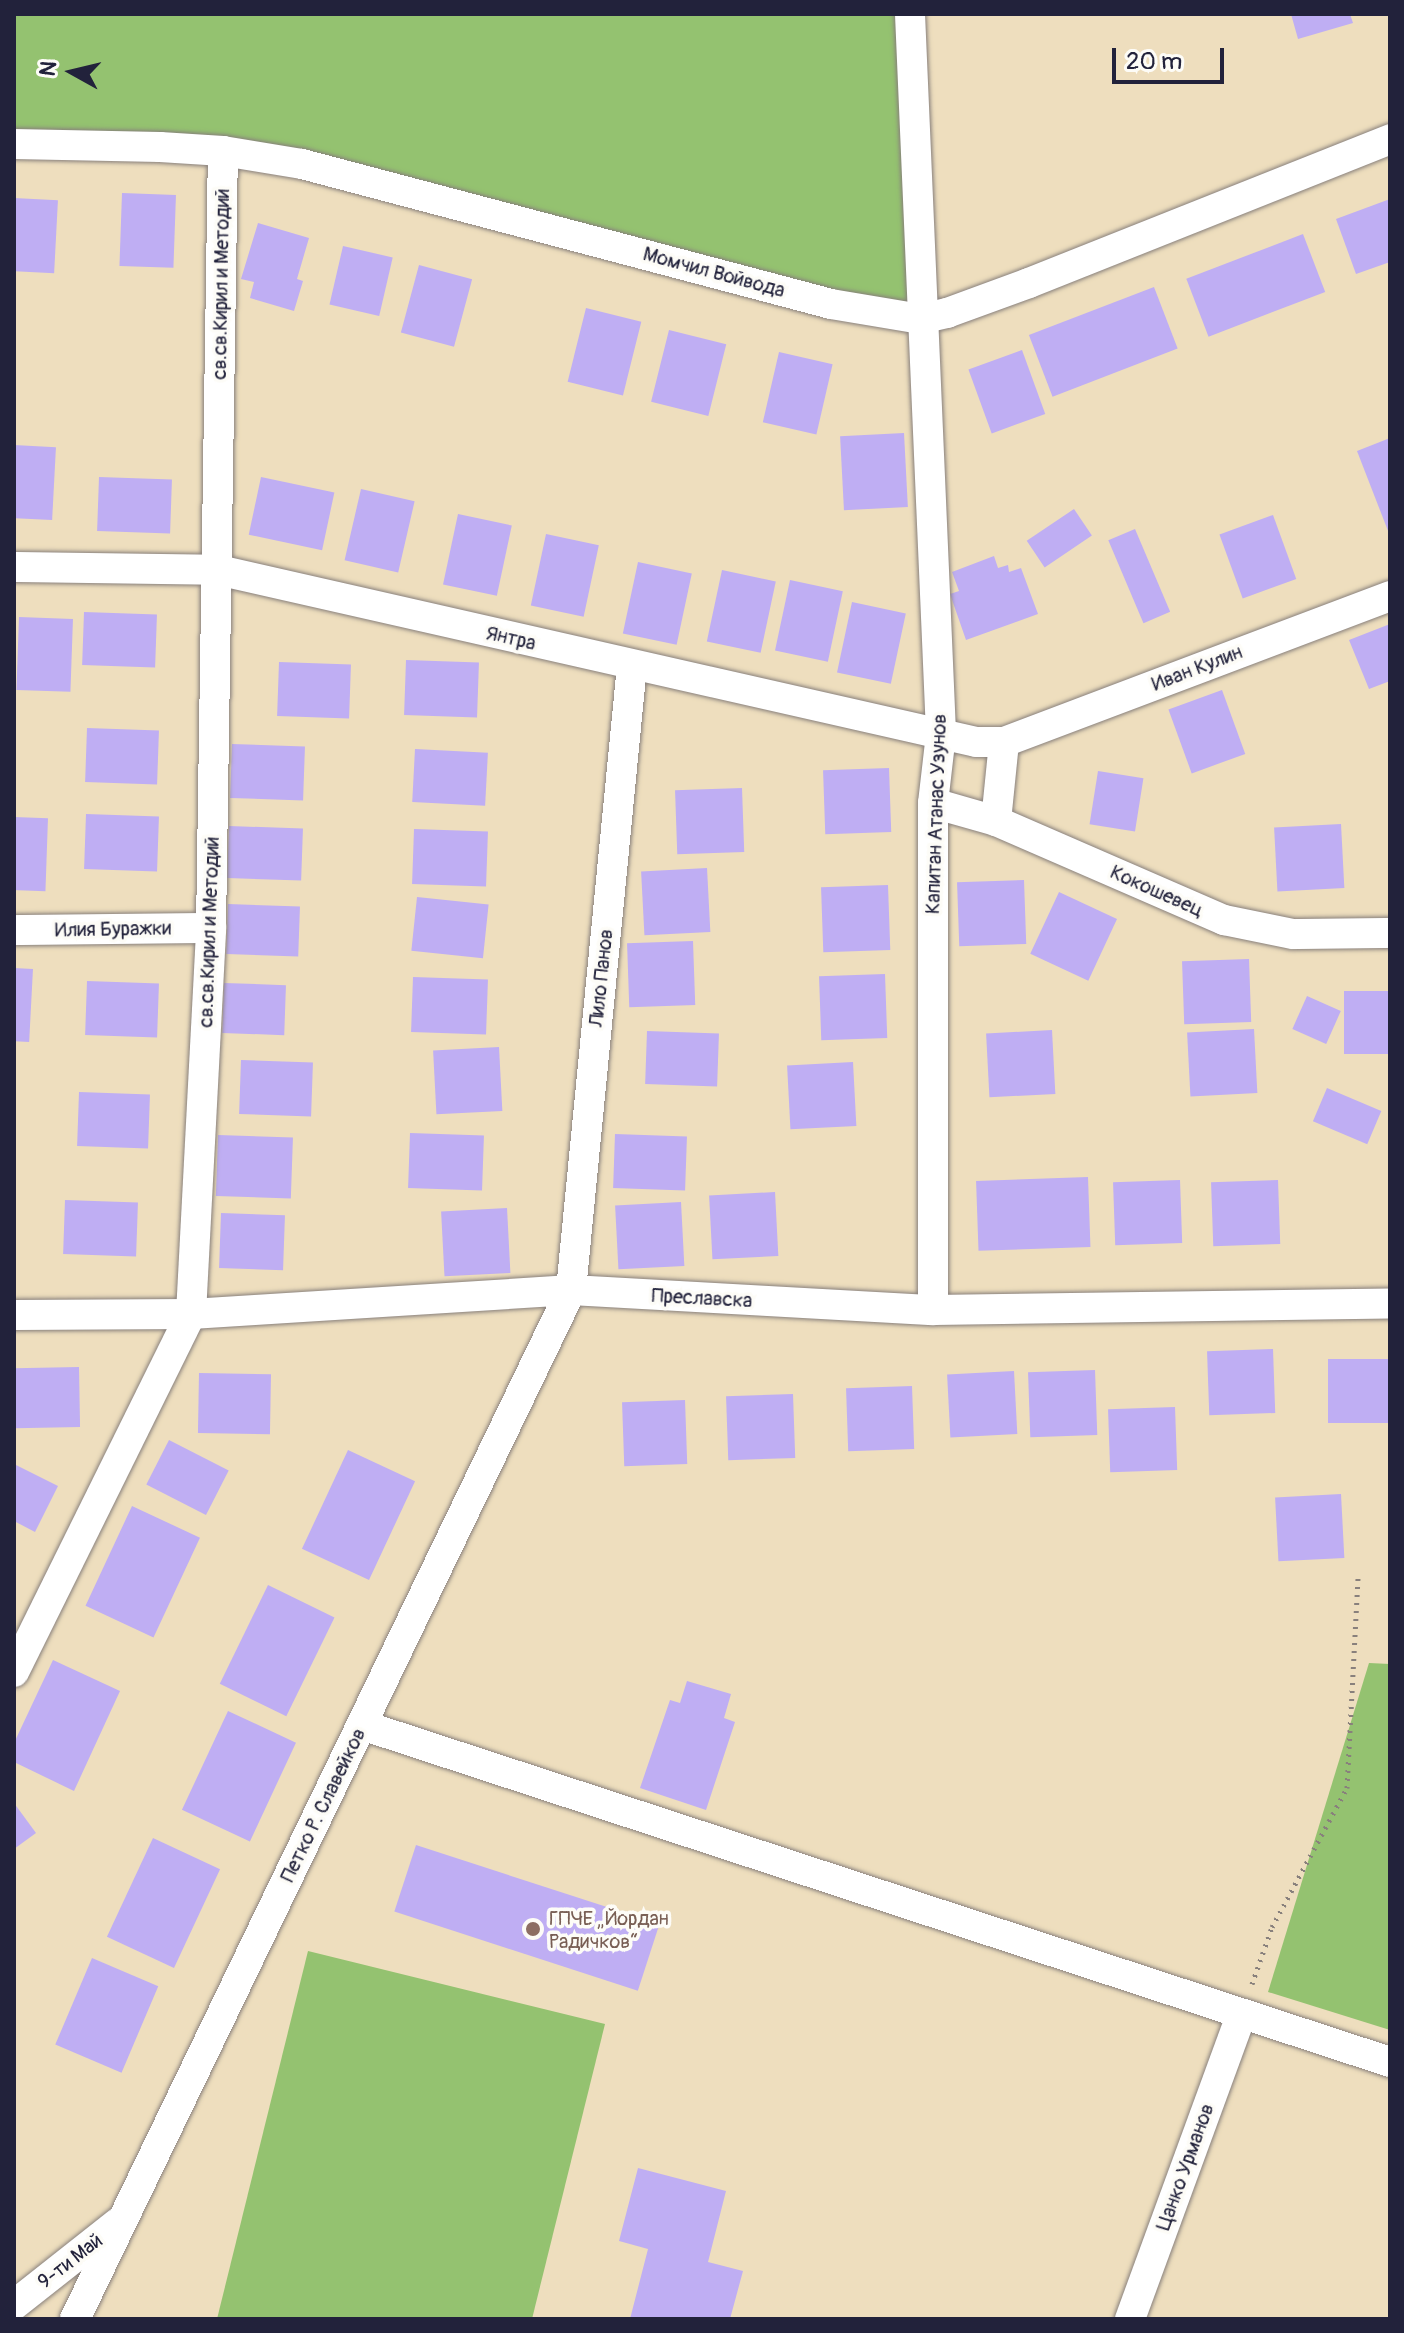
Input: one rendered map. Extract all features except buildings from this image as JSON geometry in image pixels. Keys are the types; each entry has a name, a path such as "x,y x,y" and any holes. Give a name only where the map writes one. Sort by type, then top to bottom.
{"street":[{"name":"Капитан Атанас Узунов","path":"910,14 941,734 933,803 933,1310"},
{"name":"Момчил Войвода","path":"14,144 223,151 302,164 831,304 921,319 947,313 1029,283 1390,139"},
{"name":"св.св.Кирил и Методий","path":"14,1672 191,1314 211,928 223,151"},
{"name":"Янтра","path":"14,567 218,570 976,742 1004,742"},
{"name":"Иван Кулин","path":"1004,742 1390,596"},
{"name":"Лило Панов","path":"571,1290 632,666"},
{"path":"996,821 1004,742"},
{"name":"Кокошевец","path":"933,803 996,821 1224,920 1293,934 1390,933"},
{"name":"Илия Буражки","path":"14,930 211,928"},
{"name":"Преславска","path":"14,1315 191,1314 571,1290 933,1310 1390,1304"},
{"name":"Петко Р. Славейков","path":"75,2319 571,1290"},
{"path":"362,1725 1390,2062"},
{"name":"Цанко Урманов","path":"1130,2319 1241,2015"},
{"name":"9-ти Май","path":"14,2305 126,2217"}],"path":[{"path":"1241,2015 1272,1927 1347,1788 1358,1577"}],"green space":[{"path":"14,14 910,14 921,319 302,164 14,144"},
{"path":"1369,1663 1390,1664 1390,2030 1268,1992"},
{"path":"308,1951 605,2024 532,2319 217,2319"}],"place":[{"name":"ГПЧЕ „Йордан Радичков“","path":"533,1929"}]}
